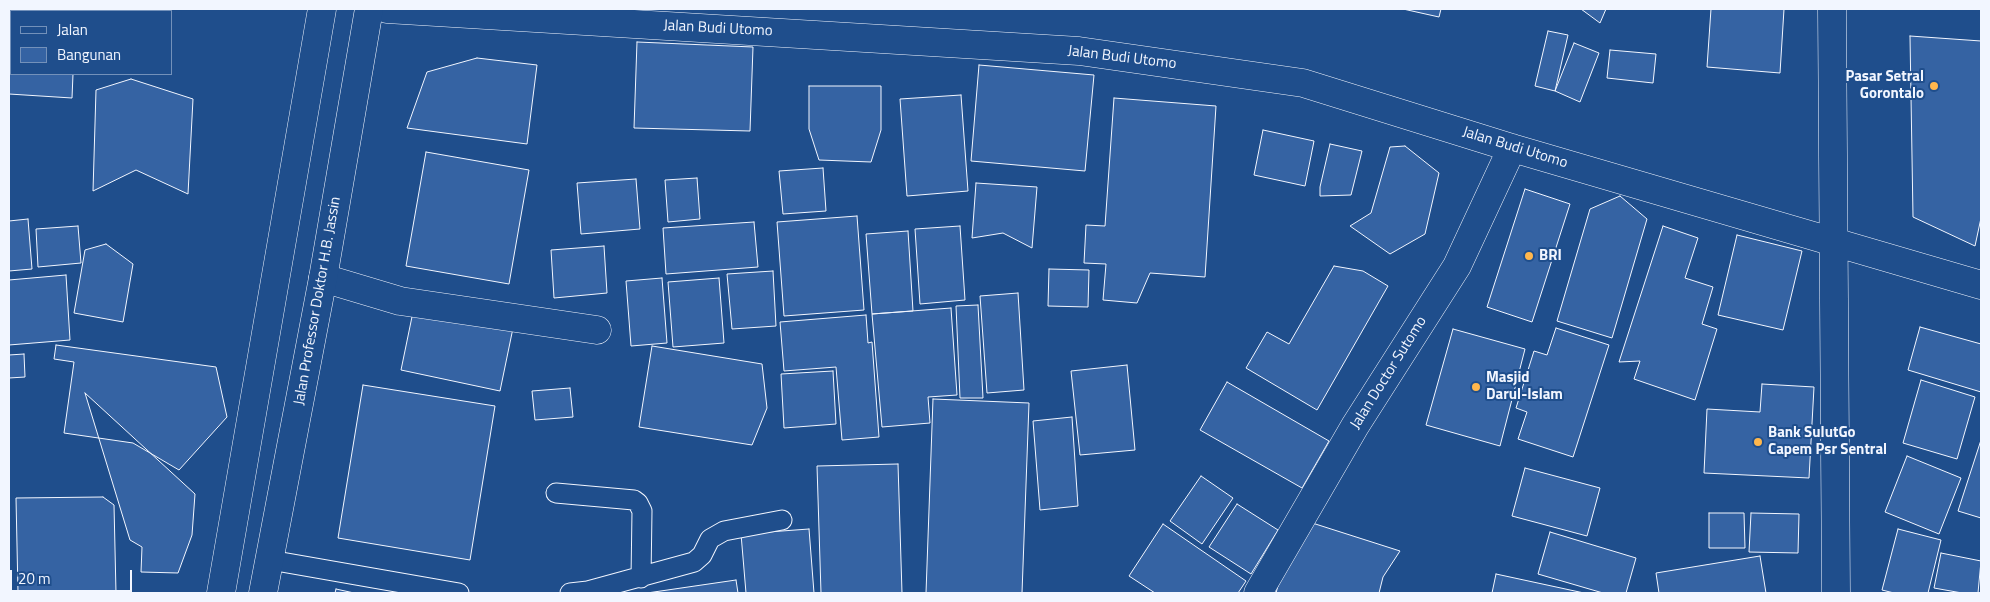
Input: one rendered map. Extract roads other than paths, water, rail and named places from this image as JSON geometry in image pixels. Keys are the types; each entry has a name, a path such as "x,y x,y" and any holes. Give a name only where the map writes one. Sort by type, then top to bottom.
{"main road":[{"path":"221,593 322,9"},
{"name":"Jalan Professor Doktor H.B. Jassin","path":"263,593 323,278 369,9"},
{"name":"Jalan Budi Utomo","path":"387,9 1079,51 1304,83 1512,148 1834,241 1981,286"},
{"path":"1832,9 1836,593"},
{"name":"Jalan Doctor Sutomo","path":"1258,593 1355,426 1457,266 1512,148"},
{"path":"323,278 400,300 597,330"},
{"path":"226,562 269,564"}],"lane":[{"path":"556,493 634,500 638,503 642,511 640,578"},
{"path":"570,593 588,591 640,578 694,562 702,555 710,539 724,531 782,520"},
{"path":"269,564 459,593"}],"place":[{"name":"Pasar Setral Gorontalo","path":"1934,86"},
{"name":"BRI","path":"1529,256"},
{"name":"Masjid Darul-Islam","path":"1476,387"},
{"name":"Bank SulutGo Capem Psr Sentral","path":"1758,442"}]}
